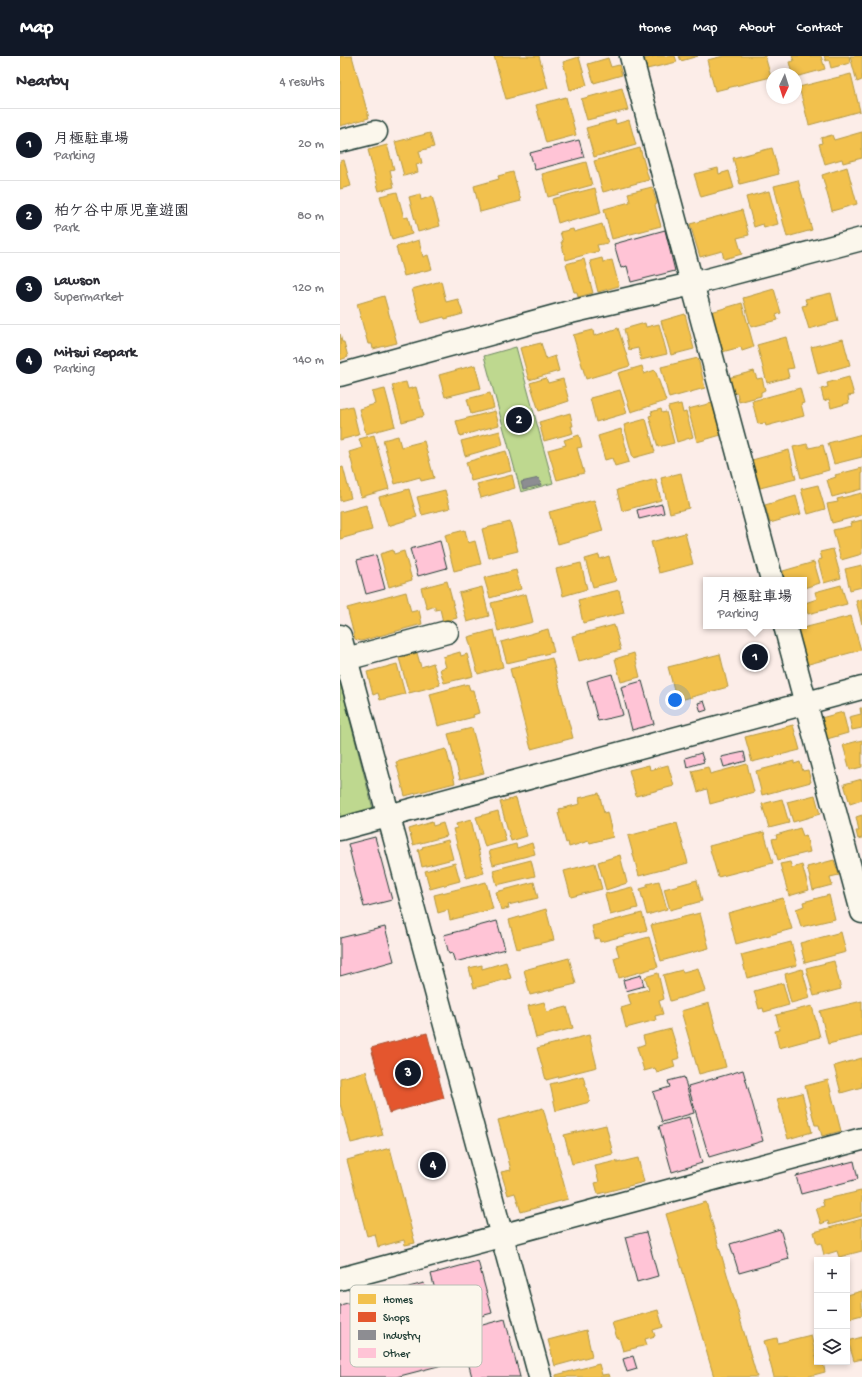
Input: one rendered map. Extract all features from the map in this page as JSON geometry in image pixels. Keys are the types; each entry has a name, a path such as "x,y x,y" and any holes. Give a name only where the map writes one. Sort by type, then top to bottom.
{"street":[{"path":"631,56 771,577"},
{"path":"340,141 376,132"},
{"path":"340,375 566,313 692,284 862,239"},
{"path":"786,629 862,912"},
{"path":"346,659 447,632"},
{"path":"340,636 540,1377"},
{"path":"340,829 862,688"},
{"path":"340,1279 862,1138"}],"green space":[{"path":"516,347 553,483 521,492 484,356"},
{"path":"340,682 373,809 340,818"}],"building: Homes":[{"path":"340,56 352,56 369,118 340,126"},
{"path":"494,56 539,56 548,88 506,99"},
{"path":"656,56 675,56 677,62 647,69 644,59"},
{"path":"679,56 698,56 681,61"},
{"path":"724,56 765,56 768,68 766,68 766,78 715,91 707,60"},
{"path":"792,56 821,56 825,69 802,75 802,68 790,68 789,62 794,61"},
{"path":"824,56 849,56 850,63 831,68 829,60 826,61"},
{"path":"850,56 862,56 862,80 857,82"},
{"path":"579,57 587,85 570,90 563,62"},
{"path":"608,58 611,67 619,65 622,75 594,83 588,64"},
{"path":"851,74 860,111 809,125 802,98 802,86"},
{"path":"622,88 628,110 587,120 581,99"},
{"path":"566,97 576,135 546,143 536,105"},
{"path":"615,120 616,124 629,120 636,145 594,157 586,128"},
{"path":"862,132 862,158 843,163 842,159 825,164 819,144 822,143 821,138 832,135 834,140"},
{"path":"430,133 434,147 419,151 422,163 416,164 418,172 404,176 395,142"},
{"path":"387,145 394,169 390,170 394,187 379,191 368,150"},
{"path":"640,148 649,180 603,192 594,161"},
{"path":"772,148 779,174 740,184 733,158"},
{"path":"344,160 351,186 340,189 340,161"},
{"path":"586,162 592,185 548,197 542,174"},
{"path":"847,167 857,204 832,211 822,175"},
{"path":"718,168 719,174 729,171 734,188 701,197 694,174"},
{"path":"513,172 521,201 480,212 474,186 499,179 498,176"},
{"path":"798,180 812,230 787,237 774,186"},
{"path":"652,187 661,226 612,239 604,209 630,202 628,193"},
{"path":"595,188 601,213 558,223 552,199"},
{"path":"769,191 778,224 764,228 763,224 754,227 746,197"},
{"path":"397,192 404,218 408,217 412,234 392,240 380,196"},
{"path":"420,194 421,200 432,196 440,226 418,232 409,197"},
{"path":"742,210 749,235 737,238 742,254 724,259 722,251 700,257 690,224"},
{"path":"602,224 608,243 597,245 599,251 566,260 560,232 573,229 574,232"},
{"path":"419,240 423,257 428,255 432,269 404,276 396,247"},
{"path":"602,258 603,262 612,260 619,286 598,292 590,261"},
{"path":"584,259 593,293 578,297 577,292 574,292 566,264"},
{"path":"441,281 446,302 458,299 463,314 421,323 412,289"},
{"path":"774,289 781,313 776,315 778,320 751,327 743,298"},
{"path":"831,293 838,321 809,329 802,306 807,305 805,299"},
{"path":"384,296 397,343 373,349 372,344 368,344 357,304"},
{"path":"742,303 754,347 742,351 741,347 722,352 711,312"},
{"path":"685,314 694,349 671,355 661,321"},
{"path":"645,323 646,327 659,324 667,354 641,360 638,348 629,350 624,329"},
{"path":"618,328 630,366 586,379 573,335 593,330 594,336"},
{"path":"340,334 348,357 340,360"},
{"path":"786,337 794,368 787,369 789,377 767,383 757,345"},
{"path":"843,339 850,365 818,374 811,347"},
{"path":"541,343 546,359 555,356 559,371 529,380 520,348"},
{"path":"698,358 705,388 669,398 661,367"},
{"path":"475,365 481,388 445,397 439,375"},
{"path":"642,366 644,374 655,370 666,401 631,412 618,373"},
{"path":"754,371 757,379 762,378 765,390 761,392 761,396 739,402 737,393 733,394 728,378"},
{"path":"849,377 854,395 848,396 849,403 831,408 829,399 824,401 821,389 828,387 827,383"},
{"path":"546,378 548,383 563,379 569,401 539,411 530,383"},
{"path":"406,382 408,389 416,387 424,416 402,422 392,385"},
{"path":"800,388 804,403 801,404 804,416 766,426 765,423 758,424 752,401"},
{"path":"385,389 395,426 366,434 359,409 375,404 372,392"},
{"path":"620,390 627,413 596,422 590,398"},
{"path":"490,393 494,408 471,414 467,399"},
{"path":"712,403 721,435 697,442 688,409"},
{"path":"681,404 683,413 686,412 693,437 677,442 668,407"},
{"path":"352,406 359,435 340,440 340,409"},
{"path":"661,409 662,413 666,412 674,443 658,447 649,416 652,415 651,412"},
{"path":"495,411 499,425 460,436 456,421"},
{"path":"570,413 573,433 544,441 539,422"},
{"path":"646,419 655,452 633,458 624,425"},
{"path":"621,429 629,462 615,466 612,458 605,460 598,436"},
{"path":"500,431 503,445 465,456 461,441"},
{"path":"862,434 862,457 834,464 828,443"},
{"path":"374,435 389,489 361,497 349,452 362,448 359,439"},
{"path":"579,435 582,447 577,448 584,473 557,480 548,450 566,445 564,440"},
{"path":"398,436 401,447 424,441 434,478 421,481 420,477 395,484 383,440"},
{"path":"807,444 809,448 823,445 829,470 801,478 793,447"},
{"path":"789,450 796,479 760,488 752,460"},
{"path":"506,451 511,471 471,481 466,462"},
{"path":"343,467 351,498 340,501 340,468"},
{"path":"862,468 862,489 832,497 827,480 836,477 835,475"},
{"path":"681,473 689,508 670,513 661,478"},
{"path":"512,475 515,488 481,498 477,484"},
{"path":"656,479 661,500 622,511 617,490"},
{"path":"818,485 825,509 808,514 801,489"},
{"path":"409,489 417,517 388,526 379,497"},
{"path":"445,490 450,508 422,515 417,497"},
{"path":"862,493 862,515 832,523 827,504 838,502 837,499"},
{"path":"796,496 801,514 770,523 765,505"},
{"path":"594,500 603,531 558,544 549,512"},
{"path":"366,505 372,530 340,539 340,512"},
{"path":"862,520 862,554 841,560 833,530 851,526 850,523"},
{"path":"510,522 518,551 489,558 482,529"},
{"path":"465,530 468,543 475,541 481,564 454,571 445,535"},
{"path":"685,533 693,564 659,573 651,542"},
{"path":"833,549 841,578 824,583 818,560 822,559 820,552"},
{"path":"393,550 394,554 404,551 412,580 389,587 380,554"},
{"path":"599,555 600,559 609,556 616,581 593,587 585,559"},
{"path":"814,562 820,583 807,587 807,577 784,577 783,571"},
{"path":"581,563 587,589 563,596 556,569"},
{"path":"862,565 862,587 850,590 845,569"},
{"path":"516,570 521,589 490,598 484,578"},
{"path":"447,581 457,618 443,622 440,609 435,610 435,606 427,609 421,588"},
{"path":"841,585 847,604 808,614 807,602 817,599 815,592"},
{"path":"482,587 489,616 467,622 459,593"},
{"path":"619,590 624,613 583,623 578,600"},
{"path":"406,592 411,612 419,610 422,624 361,641 355,639 347,608"},
{"path":"526,594 533,622 498,631 491,603"},
{"path":"862,599 862,624 856,601"},
{"path":"851,616 861,650 805,665 795,630 807,629 807,627"},
{"path":"614,625 621,650 579,661 572,636"},
{"path":"548,629 554,652 507,663 501,642"},
{"path":"494,630 503,667 478,674 468,637"},
{"path":"460,652 461,656 467,654 473,676 444,683 440,669 446,667 443,657"},
{"path":"417,653 421,667 433,663 440,685 409,693 399,658"},
{"path":"634,653 640,677 621,682 615,659"},
{"path":"720,654 728,687 677,701 668,667"},
{"path":"552,658 573,738 531,749 510,669"},
{"path":"397,664 405,694 380,700 378,693 373,695 367,672"},
{"path":"468,684 470,690 473,690 479,713 473,715 474,717 438,726 430,694"},
{"path":"860,708 862,708 862,728 852,730 849,717 861,714"},
{"path":"843,712 848,733 827,739 821,718"},
{"path":"793,725 800,750 752,762 745,737"},
{"path":"472,728 484,773 460,779 448,734"},
{"path":"862,740 862,767 850,770 843,745"},
{"path":"446,749 455,783 405,796 396,762"},
{"path":"794,761 794,764 800,762 803,771 808,770 811,782 762,795 756,771"},
{"path":"747,764 754,792 710,804 707,789 698,792 692,771 708,767 710,774"},
{"path":"649,765 650,770 668,765 674,786 636,796 629,770"},
{"path":"862,779 862,800 850,804 844,784"},
{"path":"599,793 604,813 607,812 613,837 590,843 589,841 569,847 568,842 566,843 558,813 560,813 559,809 580,804 579,798"},
{"path":"815,795 820,814 793,822 787,802"},
{"path":"516,798 527,836 511,841 500,802"},
{"path":"782,799 789,823 769,828 762,804"},
{"path":"498,811 506,841 485,847 476,817"},
{"path":"862,815 862,838 858,839 856,831 859,831 856,817"},
{"path":"471,820 484,873 466,878 453,829 457,828 456,824"},
{"path":"432,822 433,826 443,823 447,836 413,845 409,829"},
{"path":"677,823 688,863 639,876 628,836"},
{"path":"800,828 803,836 806,835 810,852 778,860 772,839 777,838 776,835"},
{"path":"764,832 773,863 718,877 709,846"},
{"path":"448,840 453,859 422,867 418,850 423,848 422,847"},
{"path":"532,843 535,854 493,865 489,851 516,844 517,848"},
{"path":"620,855 627,883 606,890 598,862"},
{"path":"531,860 535,876 497,885 493,870"},
{"path":"834,860 839,875 830,877 832,885 813,890 807,867"},
{"path":"790,862 792,868 802,865 809,890 789,896 780,864"},
{"path":"455,863 460,881 430,889 425,871"},
{"path":"595,863 602,889 571,897 564,871"},
{"path":"697,880 702,901 670,910 664,889"},
{"path":"659,881 667,909 647,915 640,889 647,887 647,884"},
{"path":"486,882 493,909 450,920 448,910 438,913 434,895"},
{"path":"534,882 538,898 508,905 509,908 501,910 496,892"},
{"path":"632,887 638,908 610,915 605,894"},
{"path":"829,895 835,919 801,927 796,909 804,906 803,902"},
{"path":"783,898 792,929 736,944 728,913"},
{"path":"546,909 554,940 517,949 509,920"},
{"path":"642,913 647,930 600,942 599,938 595,939 592,926"},
{"path":"700,913 709,948 661,961 651,925"},
{"path":"841,932 846,952 805,963 800,943"},
{"path":"649,937 658,967 619,978 614,958 619,956 616,946"},
{"path":"791,942 797,965 747,978 741,955"},
{"path":"569,958 576,984 530,995 524,970"},
{"path":"834,961 841,989 814,996 806,968"},
{"path":"506,962 511,978 474,988 469,968 482,965 482,969"},
{"path":"698,968 705,991 670,1001 663,975"},
{"path":"802,969 810,998 791,1003 785,974"},
{"path":"658,973 664,999 659,1001 663,1014 655,1016 656,1020 626,1028 621,1008 631,1005 628,995 649,989 645,977"},
{"path":"783,983 789,1005 764,1012 763,1008 759,1009 754,991"},
{"path":"862,1001 862,1036 828,1044 820,1011"},
{"path":"544,1002 547,1012 567,1007 573,1028 536,1038 528,1006"},
{"path":"709,1003 726,1067 699,1074 681,1011"},
{"path":"812,1006 820,1037 779,1048 775,1031 780,1030 776,1015"},
{"path":"671,1029 680,1058 673,1060 675,1067 657,1073 655,1068 644,1071 637,1047 645,1044 643,1036"},
{"path":"589,1035 597,1067 546,1080 537,1048"},
{"path":"862,1058 862,1087 841,1093 834,1066"},
{"path":"366,1071 383,1135 351,1143 340,1104 340,1078"},
{"path":"583,1076 590,1102 556,1111 550,1084"},
{"path":"828,1080 841,1131 822,1136 819,1125 815,1125 805,1086"},
{"path":"802,1093 812,1132 788,1139 777,1099"},
{"path":"543,1108 568,1199 521,1212 515,1193 508,1195 501,1172 511,1170 498,1120"},
{"path":"606,1125 613,1154 572,1164 564,1135"},
{"path":"390,1148 415,1243 405,1245 404,1240 378,1247 375,1234 367,1236 347,1160"},
{"path":"638,1158 644,1182 598,1194 595,1183 599,1182 595,1166"},
{"path":"861,1191 862,1216 829,1225 828,1221 821,1224 816,1208 824,1206 822,1200"},
{"path":"706,1202 757,1377 714,1377 666,1214"},
{"path":"862,1219 862,1251 839,1257 837,1251 824,1255 821,1243 817,1244 814,1232"},
{"path":"862,1291 862,1315 850,1318 850,1294"},
{"path":"658,1310 663,1327 653,1330 655,1336 645,1339 647,1345 623,1351 612,1323"},
{"path":"586,1330 592,1356 555,1366 548,1340"},
{"path":"811,1335 814,1348 814,1365 824,1365 825,1372 806,1377 774,1377 764,1341 777,1338 778,1343"},
{"path":"862,1337 862,1359 854,1361 850,1348 850,1340"},
{"path":"599,1364 602,1375 609,1374 610,1377 556,1377 556,1375"}],"building: Shops":[{"path":"427,1033 444,1098 389,1113 371,1048"}],"building: Industry":[{"path":"539,478 541,485 523,489 521,482"}],"building: Other":[{"path":"579,140 584,157 535,170 530,153"},
{"path":"665,230 675,271 631,282 627,266 621,268 614,244"},
{"path":"662,504 664,513 639,519 637,510"},
{"path":"440,541 447,568 418,576 410,549"},
{"path":"376,555 385,589 366,594 357,560"},
{"path":"612,674 623,715 598,721 587,681"},
{"path":"642,681 654,724 632,730 621,687"},
{"path":"704,701 707,710 701,712 698,703"},
{"path":"744,752 746,761 724,767 721,757"},
{"path":"701,753 704,762 687,767 685,758"},
{"path":"375,837 392,900 364,907 348,844"},
{"path":"497,921 505,949 455,962 452,953 449,954 444,935"},
{"path":"385,927 394,961 340,976 340,938"},
{"path":"641,975 644,986 626,991 623,980"},
{"path":"743,1070 763,1141 709,1157 688,1086"},
{"path":"684,1077 694,1113 662,1122 653,1092 670,1087 668,1081"},
{"path":"689,1117 702,1163 672,1172 659,1126"},
{"path":"854,1161 858,1179 801,1194 796,1176"},
{"path":"780,1229 789,1259 739,1273 730,1244"},
{"path":"646,1232 658,1276 637,1282 625,1237"},
{"path":"478,1261 492,1313 482,1316 482,1285 434,1285 431,1274"},
{"path":"350,1302 350,1367 434,1367 396,1377 340,1377 340,1305"},
{"path":"505,1319 520,1377 472,1377 469,1367 482,1367 482,1325"},
{"path":"633,1356 637,1369 627,1372 623,1359"}],"place":[{"name":"柏ケ谷中原児童遊園","path":"519,420"},
{"name":"月極駐車場","path":"755,657"},
{"name":"Lawson","path":"408,1073"},
{"name":"Mitsui Repark","path":"433,1165"}]}
